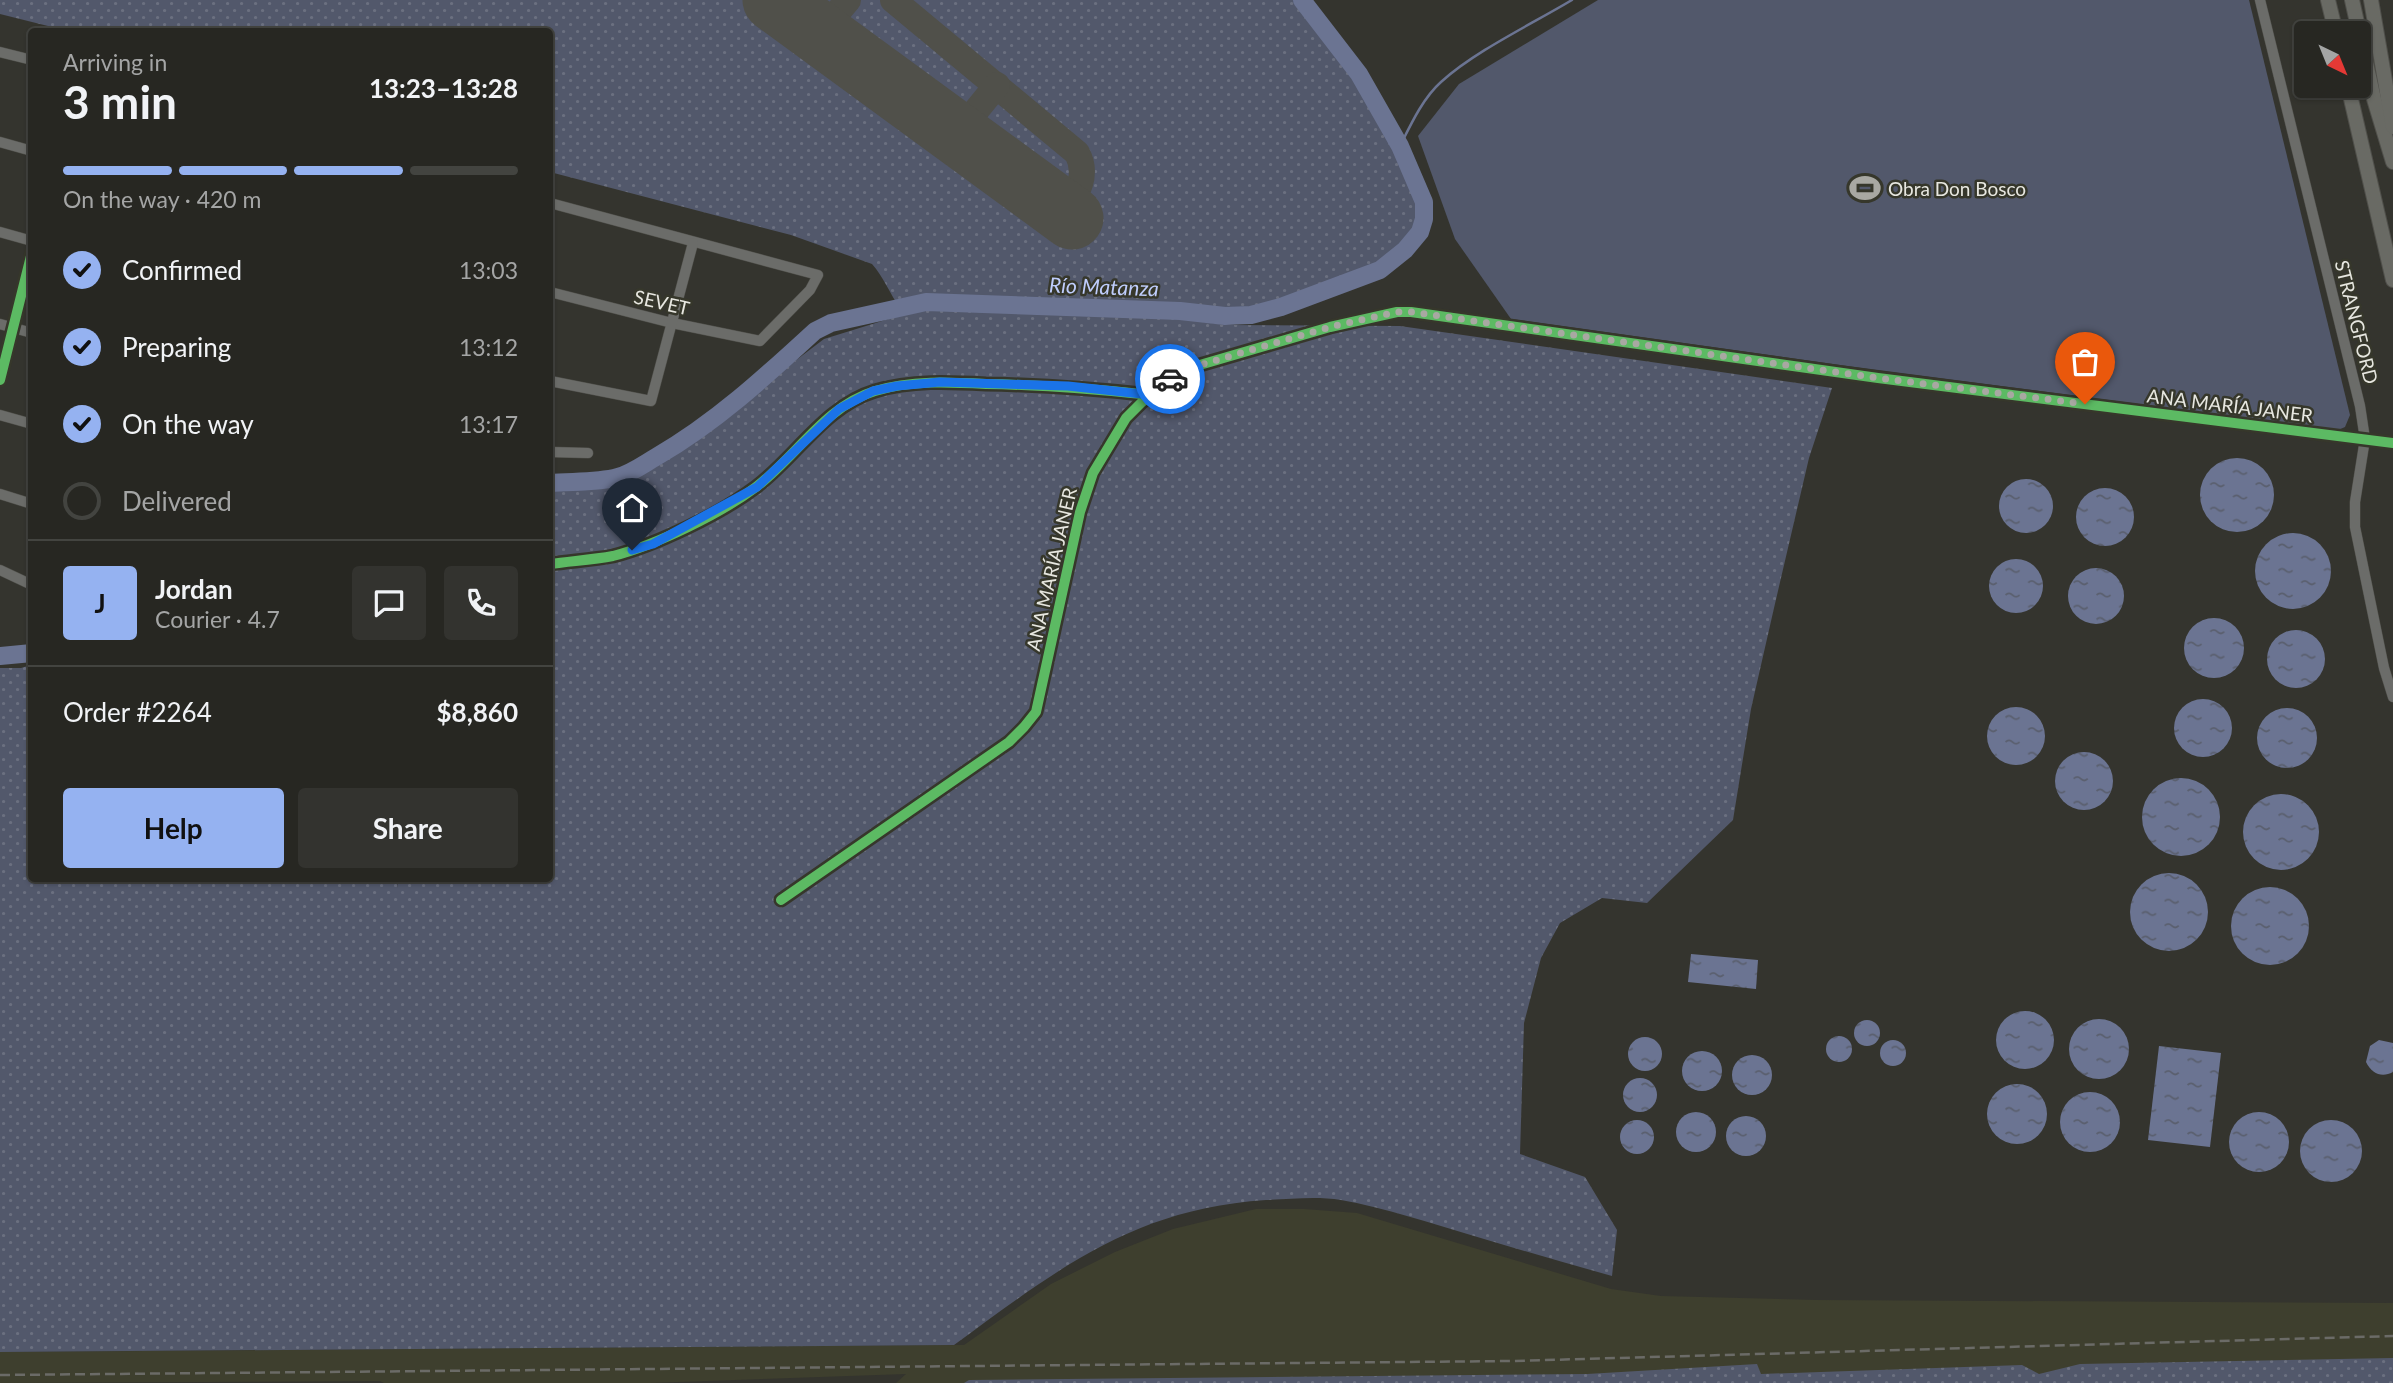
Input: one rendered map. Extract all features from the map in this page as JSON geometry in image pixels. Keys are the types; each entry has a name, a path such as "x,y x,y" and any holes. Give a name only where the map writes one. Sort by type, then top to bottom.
{"highway":[{"path":"2328,0 2333,21"},
{"path":"2352,0 2374,99 2393,162"},
{"path":"2371,0 2393,127"},
{"path":"2351,98 2393,281"}],"street":[{"name":"STRANGFORD","path":"2260,0 2360,405 2365,439 2355,502 2355,527 2384,668 2393,697"},
{"path":"0,52 28,60"},
{"path":"0,142 28,150"},
{"path":"553,204 693,243 650,401 553,382"},
{"path":"0,232 28,240"},
{"name":"SEVET","path":"553,293 671,323 757,341 765,338 810,290 818,275 693,243"},
{"path":"0,380 28,268"},
{"name":"ANA MARÍA JANER","path":"781,900 1009,741 1036,712 1080,512 1093,473 1126,418 1186,369 1330,327 1397,312 1411,312 1878,378 2393,443"},
{"path":"0,324 28,332"},
{"path":"553,564 611,556 653,544 723,508 757,487 839,409 873,391 940,382 1068,386 1151,395"},
{"path":"0,415 28,423"},
{"path":"553,452 588,453"},
{"path":"0,494 28,503"},
{"path":"0,570 28,583"}],"shaded area":[{"path":"0,0 1302,0 1359,74 1400,146 1424,202 1424,219 1420,232 1405,250 1380,270 1281,307 1251,315 926,302 900,308 872,264 791,235 553,173 553,28 56,28 0,14"},
{"name":"Obra Don Bosco","path":"1598,0 2249,0 2350,415 2345,427 2338,430 1511,319 1455,239 1418,136 1459,84"},
{"path":"924,308 1179,319 1227,325 1400,326 1832,388 1809,458 1774,608 1751,709 1733,820 1647,903 1602,898 1560,923 1541,958 1524,1023 1520,1154 1585,1177 1617,1230 1612,1276 1375,1207 1332,1199 1266,1200 1218,1206 1175,1216 1136,1230 1063,1269 954,1345 0,1352 0,668 28,666 28,882 397,882 398,888 398,882 553,882 553,491 620,482 684,445 824,339"},
{"path":"1256,1209 1357,1213 1611,1289 1661,1296 1817,1300 2393,1303 2393,1383 896,1383 906,1374 650,1383 0,1383 0,1352 964,1345 1051,1284 1115,1252 1173,1229"},
{"path":"2393,1358 2393,1383 964,1383 969,1380 1587,1374 1757,1364 1761,1374 2022,1365 2039,1374 2080,1364"}],"water":[{"path":"2237,458 2258,464 2268,474 2274,495 2268,516 2258,526 2237,532 2216,526 2206,516 2200,495 2206,474 2216,464"},
{"path":"2026,479 2045,487 2053,506 2045,525 2026,533 2007,525 1999,506 2007,487"},
{"path":"2105,488 2116,490 2129,501 2134,517 2132,528 2121,541 2105,546 2094,544 2081,533 2076,517 2078,506 2089,493"},
{"path":"2293,533 2308,536 2320,544 2328,556 2331,571 2328,586 2320,598 2308,606 2293,609 2278,606 2266,598 2258,586 2255,571 2258,556 2266,544 2278,536"},
{"path":"2021,559 2031,563 2039,571 2043,586 2039,601 2031,609 2011,613 2001,609 1993,601 1989,581 1993,571 2001,563"},
{"path":"2090,568 2102,568 2112,572 2120,580 2124,596 2120,612 2112,620 2102,624 2090,624 2080,620 2072,612 2068,602 2068,590 2072,580 2080,572"},
{"path":"2214,618 2231,623 2239,631 2244,648 2239,665 2231,673 2214,678 2197,673 2189,665 2184,648 2189,631 2197,623"},
{"path":"2290,630 2302,630 2317,638 2325,653 2325,665 2317,680 2302,688 2290,688 2275,680 2267,665 2267,653 2275,638"},
{"path":"2197,699 2209,699 2224,707 2232,722 2232,734 2224,749 2209,757 2197,757 2182,749 2174,734 2174,722 2182,707"},
{"path":"2010,707 2022,707 2037,715 2045,730 2045,742 2037,757 2022,765 2010,765 1995,757 1987,742 1987,730 1995,715"},
{"path":"2287,708 2308,717 2317,738 2308,759 2287,768 2266,759 2257,738 2266,717"},
{"path":"2078,752 2090,752 2105,760 2113,775 2113,787 2105,802 2090,810 2078,810 2063,802 2055,787 2055,775 2063,760"},
{"path":"2181,778 2196,781 2209,789 2217,802 2220,817 2217,832 2209,845 2196,853 2181,856 2166,853 2153,845 2145,832 2142,817 2145,802 2153,789 2166,781"},
{"path":"2274,794 2288,794 2302,800 2313,811 2319,832 2316,847 2308,859 2288,870 2274,870 2260,864 2249,853 2243,839 2243,825 2249,811 2260,800"},
{"path":"2169,873 2184,876 2197,884 2205,897 2208,912 2205,927 2197,940 2184,948 2169,951 2154,948 2141,940 2133,927 2130,912 2133,897 2141,884 2154,876"},
{"path":"2270,887 2285,890 2298,898 2306,911 2309,926 2306,941 2298,954 2285,962 2270,965 2255,962 2242,954 2234,941 2231,926 2234,911 2242,898 2255,890"},
{"path":"1691,954 1758,960 1756,989 1688,982"},
{"path":"2019,1011 2031,1011 2041,1015 2050,1024 2054,1046 2046,1061 2031,1069 2019,1069 2009,1065 2000,1056 1996,1046 1996,1034 2000,1024 2009,1015"},
{"path":"2093,1019 2105,1019 2124,1032 2129,1049 2127,1061 2116,1074 2105,1079 2093,1079 2074,1066 2069,1055 2069,1043 2082,1024"},
{"path":"1867,1020 1876,1024 1880,1033 1876,1042 1867,1046 1858,1042 1854,1033 1858,1024"},
{"path":"1839,1036 1848,1040 1852,1049 1848,1058 1839,1062 1830,1058 1826,1049 1830,1040"},
{"path":"1645,1037 1657,1042 1662,1054 1657,1066 1645,1071 1633,1066 1628,1054 1633,1042"},
{"path":"1893,1040 1902,1044 1906,1053 1902,1062 1893,1066 1884,1062 1880,1053 1884,1044"},
{"path":"2379,1040 2393,1043 2393,1072 2385,1075 2378,1074 2366,1062 2370,1046"},
{"path":"2159,1046 2221,1053 2210,1147 2148,1140"},
{"path":"1702,1051 1710,1052 1716,1057 1721,1063 1721,1079 1716,1085 1710,1090 1702,1091 1694,1090 1688,1085 1683,1079 1682,1071 1683,1063 1688,1057 1694,1052"},
{"path":"1752,1055 1760,1056 1766,1061 1771,1067 1771,1083 1766,1089 1760,1094 1752,1095 1744,1094 1738,1089 1733,1083 1732,1075 1733,1067 1738,1061 1744,1056"},
{"path":"1640,1078 1652,1083 1657,1095 1652,1107 1640,1112 1628,1107 1623,1095 1628,1083"},
{"path":"2017,1084 2034,1089 2042,1097 2047,1114 2042,1131 2034,1139 2017,1144 2000,1139 1992,1131 1987,1114 1992,1097 2000,1089"},
{"path":"2090,1092 2111,1101 2120,1122 2111,1143 2090,1152 2069,1143 2060,1122 2069,1101"},
{"path":"1696,1112 1704,1113 1710,1118 1715,1124 1715,1140 1710,1146 1704,1151 1696,1152 1688,1151 1682,1146 1677,1140 1676,1132 1677,1124 1682,1118 1688,1113"},
{"path":"2259,1112 2271,1114 2284,1125 2289,1142 2287,1154 2276,1167 2259,1172 2247,1170 2234,1159 2229,1142 2231,1130 2242,1117"},
{"path":"1746,1116 1754,1117 1760,1122 1765,1128 1765,1144 1760,1150 1754,1155 1746,1156 1738,1155 1732,1150 1727,1144 1726,1136 1727,1128 1732,1122 1738,1117"},
{"path":"1637,1120 1649,1125 1654,1137 1649,1149 1637,1154 1625,1149 1620,1137 1625,1125"},
{"path":"2331,1120 2353,1129 2362,1151 2353,1173 2331,1182 2309,1173 2300,1151 2309,1129"}],"waterway":[{"name":"Río Matanza","path":"553,483 610,479 638,468 678,444 719,414 815,331 831,323 926,302 1251,315 1281,307 1380,270 1405,250 1420,232 1424,219 1424,202 1400,146 1359,74 1302,0"},
{"path":"1400,146 1423,103 1441,82 1487,49 1572,0"},
{"name":"Río Matanza","path":"0,656 28,653"}],"taxiway":[{"path":"820,33 848,0"},
{"path":"893,0 1077,153 1082,177 1065,212"},
{"path":"957,134 997,85"}],"runway":[{"path":"774,0 1072,218"}],"railway":[{"path":"0,1375 1512,1361 2393,1336"}],"cycle path":[{"path":"0,380 28,268"},
{"path":"781,900 1009,742 1036,712 1080,512 1093,473 1126,418 1142,402 1186,369 1330,327 1397,312 1411,312 1878,378 2393,443"},
{"path":"553,564 613,556 630,551 706,518 771,475 841,408 857,398 889,387 945,382 1048,386 1151,395"}],"way so far":[{"path":"1170,379 1186,369 1330,327 1397,312 1411,312 1878,378 2085,404"}],"place":[{"name":"Obra Don Bosco","path":"1865,188"}],"route":[{"path":"632,550 653,544 757,487 839,409 873,391 940,382 1068,386 1151,395 1170,379"}]}
